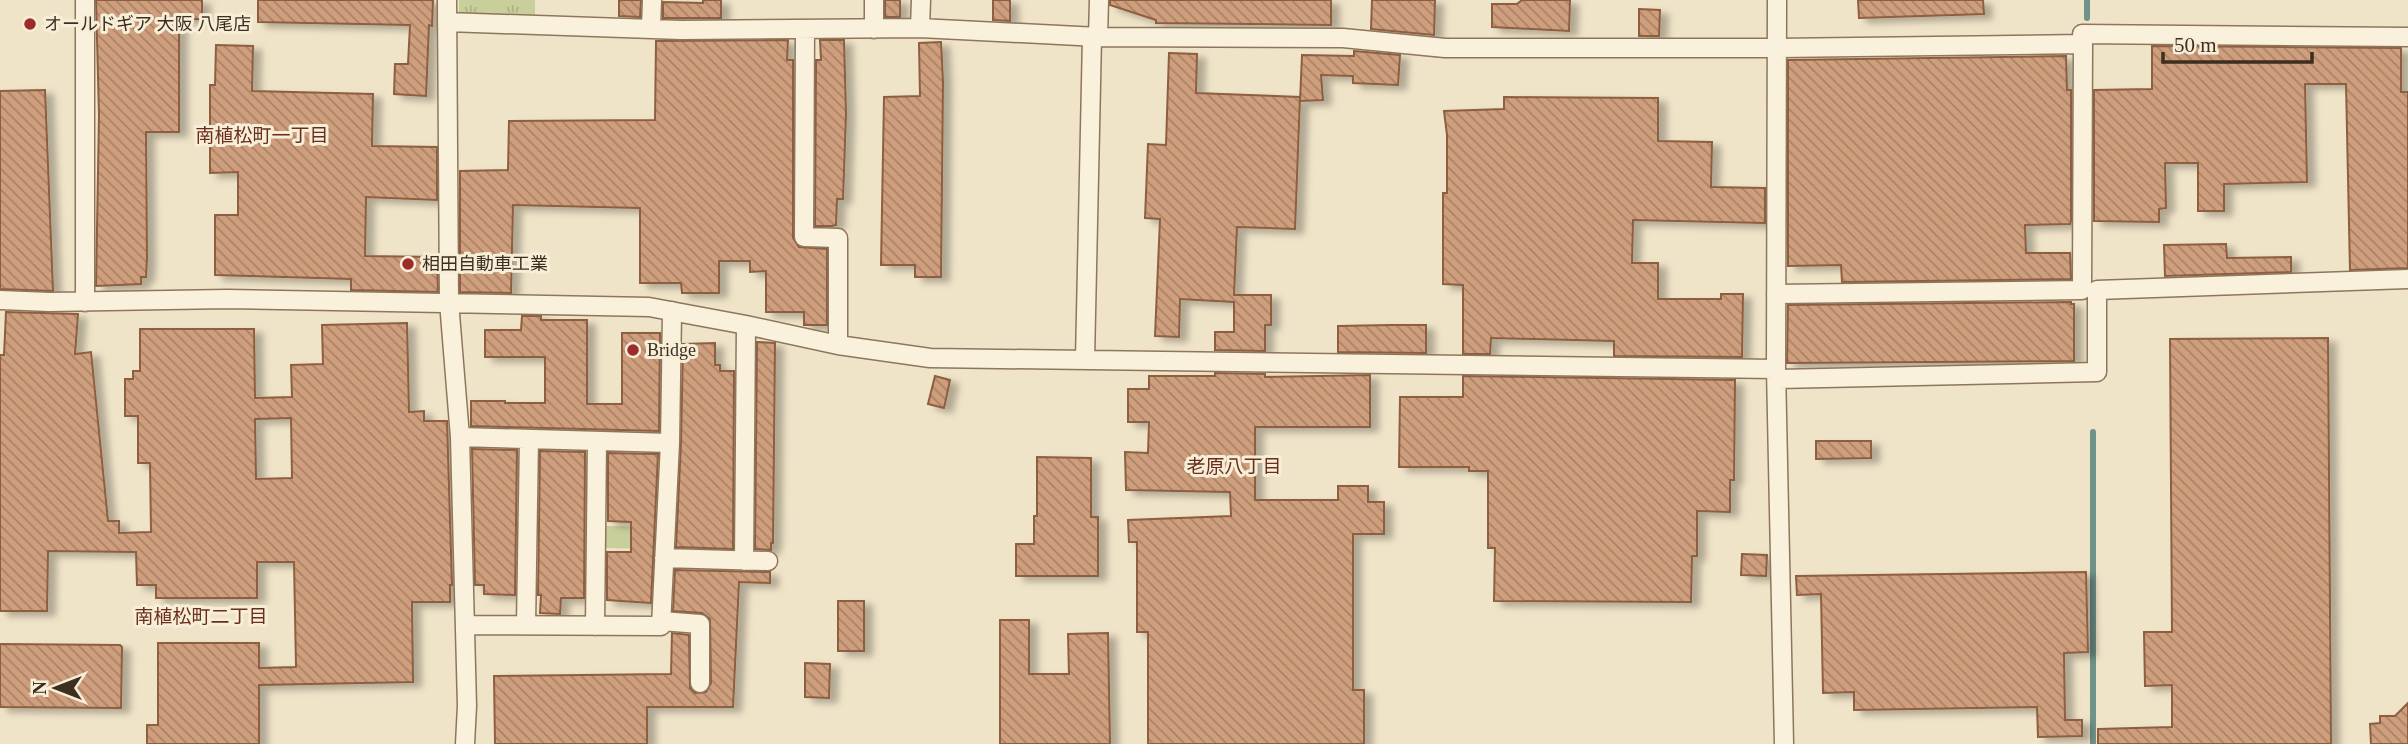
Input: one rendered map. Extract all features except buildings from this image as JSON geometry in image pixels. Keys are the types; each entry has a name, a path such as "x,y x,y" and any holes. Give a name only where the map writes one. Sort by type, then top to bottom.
{"street":[{"path":"85,0 85,302"},
{"path":"447,0 449,302 460,437 467,706 465,744"},
{"path":"651,28 652,0"},
{"path":"874,0 874,29"},
{"path":"920,28 921,0"},
{"path":"1085,360 1095,37 1099,0"},
{"path":"1777,0 1776,294 1784,744"},
{"path":"447,22 681,30 920,28 1095,37 1343,38 1445,48 2083,44 2082,290 1776,294"},
{"path":"805,29 804,237 838,238 838,345"},
{"path":"2082,34 2408,37"},
{"path":"0,300 85,302 227,299 649,307 838,345 930,358 1777,374 2097,372 2097,290 2408,279"},
{"path":"465,625 661,626 670,443 672,311"},
{"path":"744,561 746,325"},
{"path":"460,437 670,443"},
{"path":"526,625 529,439"},
{"path":"594,626 597,441"},
{"path":"664,558 768,561"},
{"path":"661,621 700,624 700,683"}],"green space":[{"path":"459,0 535,0 535,15 459,14"},
{"path":"606,526 661,527 661,549 606,548"}],"waterway":[{"path":"2087,0 2087,18"},
{"path":"2093,432 2093,744"}],"place":[{"name":"オールドギア 大阪 八尾店","path":"30,24"},
{"name":"相田自動車工業","path":"408,264"},
{"name":"Bridge","path":"633,350"}],"district":[{"name":"南植松町一丁目","path":"262,135"},
{"name":"老原八丁目","path":"1234,466"},
{"name":"南植松町二丁目","path":"201,616"}]}
